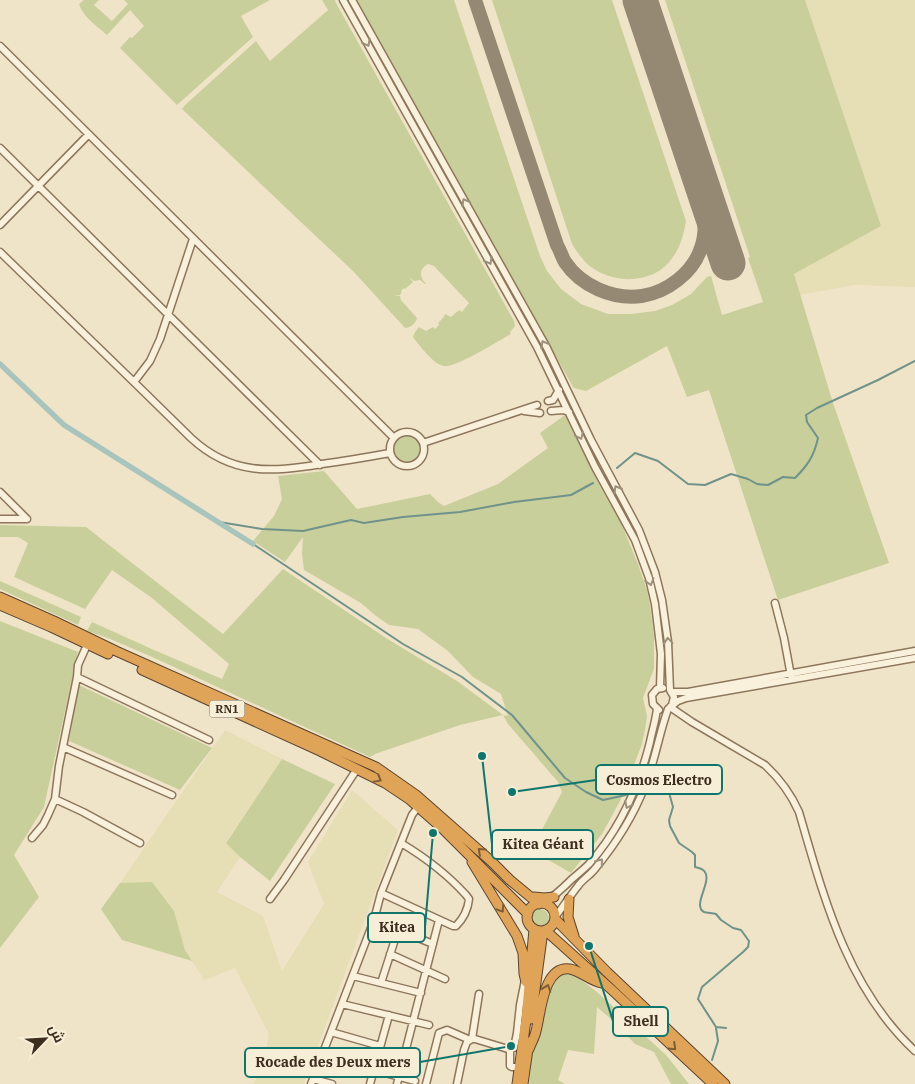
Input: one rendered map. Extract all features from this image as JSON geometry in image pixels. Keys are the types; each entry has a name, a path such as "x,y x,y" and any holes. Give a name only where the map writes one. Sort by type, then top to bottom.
{"highway":[{"name":"RN1","path":"0,597 376,768 416,795 529,896 541,904 551,907 555,918 607,972 725,1084"},
{"name":"RN1","path":"0,605 357,769 385,783 409,799 467,852 528,914 528,922 541,930 605,984 713,1084"},
{"path":"467,852 517,936 523,953 524,974 527,984"},
{"path":"529,896 539,898 554,897"},
{"path":"569,899 568,917 575,939"},
{"path":"528,914 532,907 541,904"},
{"path":"541,930 552,926 555,918"},
{"path":"517,1084 526,1020 527,984 541,930"},
{"path":"523,1084 541,930"},
{"path":"528,1051 536,1033 547,985 553,975 561,970 570,970 579,972 593,981 605,984"}],"street":[{"path":"343,0 530,334 595,467 629,528 645,565 652,591 661,654 660,688"},
{"path":"352,0 552,357 602,462 629,510 650,558 659,586 665,615 671,691 674,700 670,707 646,785 634,810 619,837 592,872 578,885 555,918"},
{"path":"0,46 394,438"},
{"path":"0,225 88,135"},
{"path":"0,148 320,465"},
{"path":"134,382 150,361 160,339 193,239"},
{"path":"0,252 200,446 220,459 246,468 262,470 298,468 390,453"},
{"path":"525,325 532,322"},
{"path":"530,334 536,330"},
{"path":"559,390 550,401 565,404"},
{"path":"424,443 537,405"},
{"path":"523,410 540,413"},
{"path":"551,411 563,410 569,412"},
{"path":"402,432 413,432 424,443 424,454 412,466 396,462 390,453 390,445 394,438 402,432"},
{"path":"0,492 27,519 0,519"},
{"path":"775,603 791,677"},
{"path":"32,838 43,825 55,799 59,766 78,666 87,644"},
{"path":"915,651 791,677 686,698 662,710 653,704 651,698 655,690 660,688 688,692 791,677 915,658"},
{"path":"77,677 209,740"},
{"path":"670,707 765,766 774,773 788,790 799,812 831,915 854,970 874,1005 915,1052"},
{"path":"541,904 554,897 589,864 609,838 635,790 643,768 657,708"},
{"path":"63,747 172,795"},
{"path":"270,899 357,769"},
{"path":"55,799 140,843"},
{"path":"332,1084 312,1081 374,920 381,893 412,815 418,807"},
{"path":"381,893 453,926 456,926 461,920 468,904 469,899 448,876 401,843"},
{"path":"374,920 433,944"},
{"path":"397,1084 439,920"},
{"path":"381,983 398,930"},
{"path":"390,954 445,979"},
{"path":"353,976 421,993"},
{"path":"426,1084 439,1033 447,1030 471,1039 475,1038 510,1049 514,1048 520,1005 527,984"},
{"path":"457,1084 465,1046 471,1039 479,994"},
{"path":"342,1004 429,1025"},
{"path":"370,1084 389,1015"},
{"path":"330,1032 380,1046"},
{"path":"510,1049 510,1066 519,1068"},
{"path":"322,1056 415,1081"}],"shaded area":[{"path":"805,0 915,0 915,287 855,285 799,295 794,274 881,226"},
{"path":"225,730 282,759 226,842 240,857 217,892 263,916 282,971 324,904 308,862 352,790 398,830 304,1084 253,1084 262,1070 269,1034 235,968 204,980 185,950 174,911 120,883"}],"green space":[{"path":"84,0 99,0 94,5 112,21 128,4 124,0 270,0 241,16 253,37 177,105 120,48 144,26 130,10 107,35 81,9 79,4"},
{"path":"322,0 335,0 514,321 515,326 510,332 511,334 458,363 440,365 427,354 413,337 419,327 426,331 433,327 435,329 445,314 451,317 459,310 462,312 469,303 434,266 428,264 422,270 421,275 426,284 420,280 414,281 409,277 413,282 401,291 400,295 393,295 400,296 401,300 417,318 412,325 405,328 353,271 182,109 256,41 270,61 328,10"},
{"path":"357,0 454,0 540,256 547,271 561,289 581,304 608,314 631,314 655,311 672,305 691,294 707,277 711,276 722,315 763,302 748,258 750,257 665,0 805,0 881,226 794,274 833,403 889,563 778,600 709,390 687,397 667,346 586,391 573,387"},
{"path":"492,0 612,0 686,221 682,239 676,253 666,266 646,277 623,279 612,277 588,265 572,244"},
{"path":"565,415 600,486 621,523 638,564 647,590 654,636 654,669 643,698 647,716 642,744 620,801 602,834 571,873 531,850 562,792 558,782 508,724 503,715 508,716 501,694 473,677 448,651 418,629 389,625 361,603 304,570 302,554 303,537 285,562 253,541 274,516 282,499 278,476 324,471 357,509 430,494 444,506 498,484 548,448 540,433"},
{"path":"407,436 416,440 420,449 416,458 407,462 398,458 394,449 398,440"},
{"path":"0,525 86,527 223,634 283,569 386,638 457,681 503,715 460,725 370,757 150,656 87,631 92,622 222,679 229,664 152,598 112,570 85,609 14,577 28,543 18,537 0,537"},
{"path":"0,581 81,617 78,625 0,589"},
{"path":"0,621 78,652 44,807 14,855 39,897 0,948"},
{"path":"79,685 212,748 180,790 69,741"},
{"path":"282,759 335,784 270,881 226,843"},
{"path":"152,882 174,911 185,950 192,961 122,940 101,909 120,883"},
{"path":"536,909 544,909 549,914 547,925 536,927 531,922 531,914"},
{"path":"566,969 597,992 666,1055 689,1084 671,1084 654,1052 635,1044 597,1007 594,1054 568,1050 558,1080 565,1084 529,1084 532,1053 540,1035 549,992"}],"waterway":[{"path":"617,468 635,453 658,461 688,484 705,485 731,474 757,484 768,485 783,477 795,478 810,460 818,438 807,422 806,415 915,361"},
{"path":"0,364 64,425 253,544"},
{"path":"219,522 262,529 303,531 351,520 364,523 403,517 460,512 514,502 571,495 593,483"},
{"path":"253,544 403,644 462,677 512,715 565,778 586,792 603,800 626,795"},
{"path":"651,789 664,787 668,789 673,807 669,820 670,826 679,843 695,855 695,867 702,869 706,874 700,904 701,909 704,912 716,914 733,928 741,930 749,941 748,947 743,952 702,987 698,999 716,1027 726,1028"},
{"path":"712,1060 718,1041 716,1028"}],"taxiway":[{"path":"475,0 557,245 565,262 580,278 599,290 631,297 651,294 670,286 678,280 692,265 703,240 704,212 699,176"}],"runway":[{"path":"640,0 728,263"}],"place":[{"name":"Kitea Géant","path":"482,756"},
{"name":"Cosmos Electro","path":"512,792"},
{"name":"Kitea","path":"433,833"},
{"name":"Shell","path":"589,946"},
{"name":"Rocade des Deux mers","path":"511,1046"}]}
